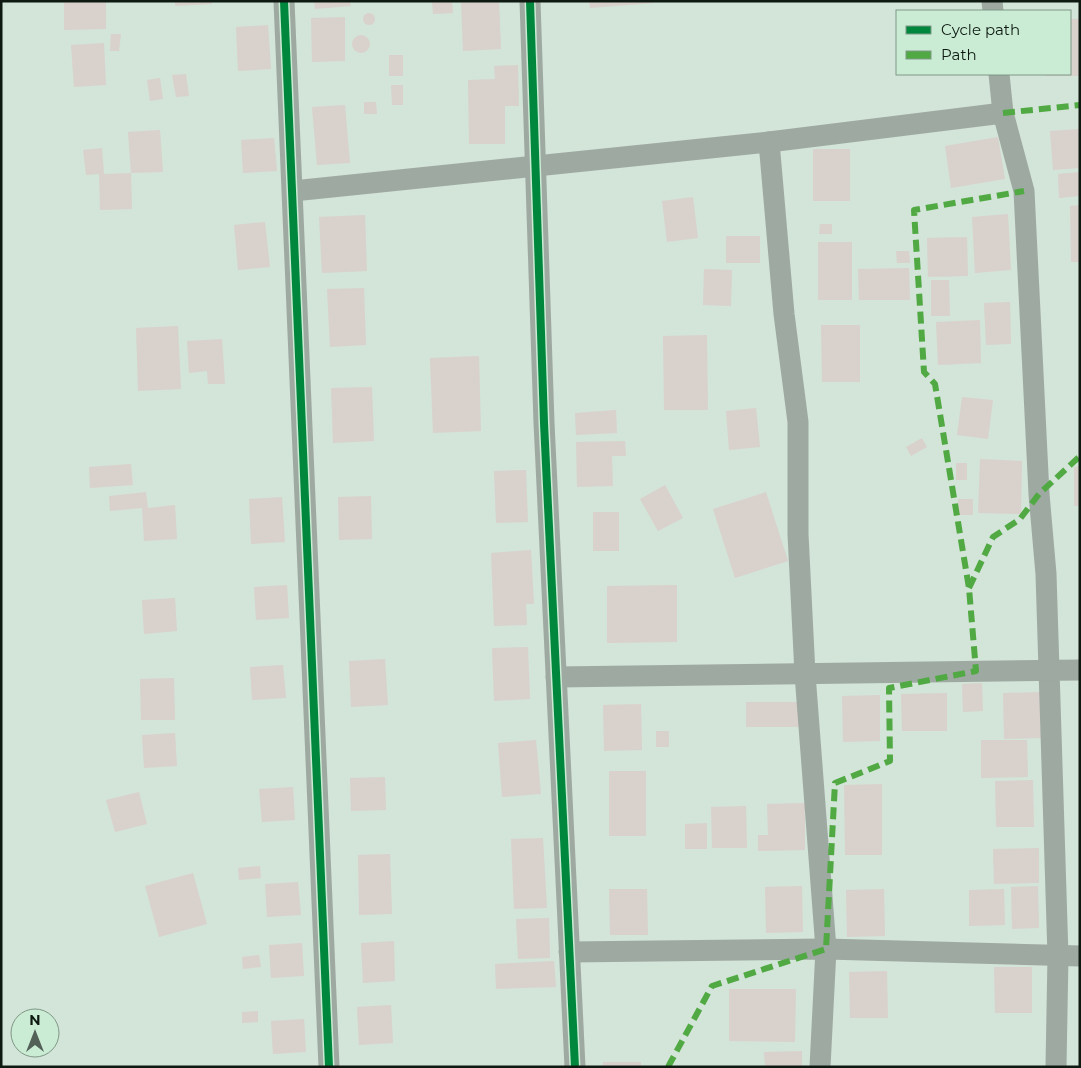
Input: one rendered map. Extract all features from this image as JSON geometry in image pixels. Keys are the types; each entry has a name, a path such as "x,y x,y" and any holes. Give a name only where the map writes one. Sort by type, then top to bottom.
{"street":[{"path":"284,1 329,1067"},
{"path":"530,1 556,677 575,1067"},
{"path":"999,75 1003,113 1024,191 1039,494 1046,574 1051,670 1058,956 1056,1067"},
{"path":"293,191 769,142 1003,113"},
{"path":"769,142 784,314 798,422 798,534 805,674 826,949 820,1067"},
{"path":"556,677 1080,670"},
{"path":"569,952 826,949 1080,956"}],"building":[{"path":"64,1 106,1 106,29 64,30"},
{"path":"175,1 211,1 212,4 175,6"},
{"path":"314,1 350,1 351,6 315,9"},
{"path":"432,1 452,1 453,13 433,14"},
{"path":"461,1 499,1 501,49 463,51"},
{"path":"589,1 654,1 654,3 590,8"},
{"path":"367,13 371,13 375,19 371,25 367,25 363,21 363,17"},
{"path":"345,17 345,61 312,62 311,18"},
{"path":"1071,19 1079,19 1079,76 1045,76 1071,75"},
{"path":"268,25 271,69 238,71 236,27"},
{"path":"111,34 121,34 119,51 110,51"},
{"path":"361,35 367,38 370,44 367,50 361,53 355,50 352,44 355,38"},
{"path":"104,43 106,85 74,87 71,45"},
{"path":"389,55 403,55 403,76 389,76"},
{"path":"518,65 519,106 505,106 505,144 469,144 468,80 495,79 494,66"},
{"path":"186,74 189,96 176,97 172,75"},
{"path":"160,78 163,99 150,101 147,80"},
{"path":"391,85 403,85 403,105 392,105"},
{"path":"364,102 376,102 377,114 364,114"},
{"path":"345,105 350,163 317,165 312,107"},
{"path":"1080,129 1080,168 1053,170 1050,131"},
{"path":"160,130 163,172 131,173 128,132"},
{"path":"998,137 1005,179 951,188 945,146"},
{"path":"274,138 277,171 243,173 241,140"},
{"path":"102,148 104,174 131,173 132,209 100,210 99,174 86,175 83,150"},
{"path":"813,149 850,149 850,201 813,201"},
{"path":"1080,172 1080,196 1059,198 1058,174"},
{"path":"693,197 698,238 667,242 662,201"},
{"path":"1080,205 1080,262 1071,262 1070,206"},
{"path":"1008,214 1011,270 975,273 972,217"},
{"path":"365,215 367,271 322,273 319,217"},
{"path":"265,222 270,267 238,270 234,225"},
{"path":"820,224 832,224 832,234 819,234"},
{"path":"726,236 760,236 760,263 726,263"},
{"path":"967,237 968,276 928,277 927,238"},
{"path":"818,242 852,242 852,300 818,300"},
{"path":"896,251 909,251 910,263 897,263"},
{"path":"909,268 910,300 859,300 858,269"},
{"path":"704,269 732,270 731,306 703,305"},
{"path":"931,280 949,280 950,316 931,316"},
{"path":"364,288 366,345 330,347 327,289"},
{"path":"1010,302 1011,344 986,345 984,303"},
{"path":"980,320 981,363 938,365 936,322"},
{"path":"821,325 860,325 860,382 822,382"},
{"path":"178,326 181,389 138,391 136,328"},
{"path":"707,335 708,410 664,410 663,336"},
{"path":"222,339 225,384 208,384 207,371 189,373 187,341"},
{"path":"479,356 481,431 433,433 430,358"},
{"path":"372,387 374,441 333,443 331,388"},
{"path":"962,397 993,400 988,439 957,435"},
{"path":"756,408 760,447 729,450 726,411"},
{"path":"616,410 617,433 576,435 575,413"},
{"path":"922,438 927,447 911,456 906,447"},
{"path":"625,441 626,456 612,456 613,486 577,487 576,442"},
{"path":"980,459 1022,461 1021,514 978,513"},
{"path":"956,463 967,463 967,480 956,480"},
{"path":"131,464 133,485 90,488 89,467"},
{"path":"1080,466 1080,506 1074,506 1074,467"},
{"path":"526,470 528,522 496,523 494,471"},
{"path":"665,485 683,518 658,531 640,499"},
{"path":"146,492 148,508 175,505 177,539 144,541 142,508 110,511 109,496"},
{"path":"766,492 788,561 735,578 713,509"},
{"path":"371,496 372,539 339,540 338,497"},
{"path":"282,497 285,542 251,544 249,499"},
{"path":"958,499 973,499 973,515 958,515"},
{"path":"593,512 619,512 619,551 593,551"},
{"path":"531,550 534,604 526,604 527,625 494,626 491,553"},
{"path":"287,585 289,618 256,620 254,587"},
{"path":"677,585 677,642 607,643 607,586"},
{"path":"175,598 177,631 144,634 142,600"},
{"path":"528,647 530,699 494,701 492,648"},
{"path":"385,659 388,705 351,707 349,661"},
{"path":"283,665 286,698 252,700 250,667"},
{"path":"174,678 175,720 141,720 140,679"},
{"path":"982,683 983,711 963,712 962,684"},
{"path":"1040,692 1041,738 1004,739 1003,693"},
{"path":"947,693 947,731 902,731 901,694"},
{"path":"880,695 880,741 843,742 842,696"},
{"path":"746,702 802,702 802,727 746,727"},
{"path":"641,704 642,750 604,751 603,705"},
{"path":"656,731 669,731 669,747 656,747"},
{"path":"175,733 177,766 144,768 142,735"},
{"path":"536,740 541,794 502,797 498,743"},
{"path":"981,740 1027,740 1028,777 981,778"},
{"path":"609,771 646,771 646,836 609,836"},
{"path":"385,777 386,810 351,811 350,778"},
{"path":"1033,780 1034,827 996,827 995,781"},
{"path":"882,784 882,855 845,855 844,785"},
{"path":"293,787 295,820 262,822 259,789"},
{"path":"139,792 147,824 115,832 106,800"},
{"path":"805,803 805,850 758,851 758,835 768,835 767,804"},
{"path":"746,806 747,848 712,848 711,807"},
{"path":"707,823 707,849 685,849 685,824"},
{"path":"543,838 547,908 514,909 511,839"},
{"path":"1039,848 1039,883 994,884 993,849"},
{"path":"390,854 392,914 359,915 358,855"},
{"path":"260,866 261,878 239,880 238,868"},
{"path":"193,873 207,924 159,937 145,886"},
{"path":"298,882 301,915 267,917 265,884"},
{"path":"802,886 803,932 766,933 765,887"},
{"path":"1038,886 1039,928 1012,929 1011,887"},
{"path":"609,889 647,889 648,935 610,935"},
{"path":"884,889 885,936 847,937 846,890"},
{"path":"1004,889 1005,925 969,926 969,890"},
{"path":"549,918 550,958 518,959 516,919"},
{"path":"394,941 395,981 363,983 361,943"},
{"path":"302,943 304,976 271,978 269,945"},
{"path":"259,955 261,967 243,969 242,957"},
{"path":"554,961 556,987 496,989 495,964"},
{"path":"994,967 1032,967 1032,1013 995,1013"},
{"path":"887,971 888,1018 850,1018 849,972"},
{"path":"729,989 796,989 795,1042 729,1041"},
{"path":"391,1005 393,1043 359,1045 357,1007"},
{"path":"258,1011 258,1022 242,1023 242,1012"},
{"path":"304,1019 306,1052 273,1054 271,1021"},
{"path":"802,1051 802,1067 765,1067 764,1052"},
{"path":"603,1062 641,1062 641,1067 603,1067"}],"marked path":[{"path":"1003,113 1080,105"},
{"path":"668,1067 712,986 826,949 835,783 890,761 889,688 976,671 969,588 935,384 924,372 914,210 1024,191"},
{"path":"969,588 993,537 1020,519 1039,494 1080,456"}],"cycle path":[{"path":"284,1 329,1067"},
{"path":"530,1 544,423 575,1067"}]}
